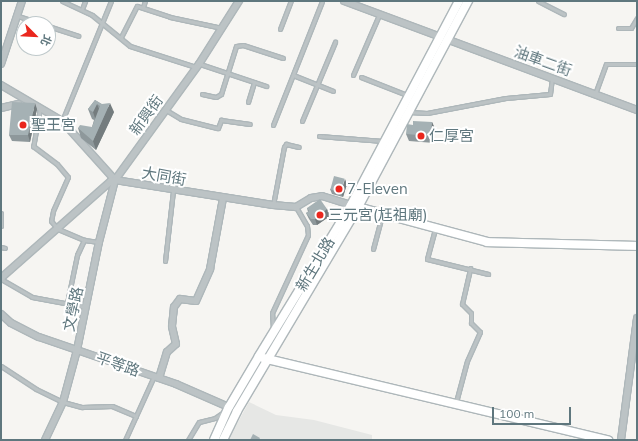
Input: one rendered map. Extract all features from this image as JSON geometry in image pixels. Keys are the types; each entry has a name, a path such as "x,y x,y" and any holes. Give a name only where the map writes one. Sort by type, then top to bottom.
{"main road":[{"name":"新生北路","path":"214,440 262,358 355,206 444,39 459,1"},
{"name":"新生北路","path":"262,358 273,332 355,206 385,141 405,110 409,96 468,1"},
{"path":"355,206 382,215 504,244 637,246"},
{"path":"262,358 608,440"},
{"name":"新生北路","path":"223,440 233,409"}],"street":[{"path":"17,16 22,1"},
{"name":"新興街","path":"1,278 115,180 197,66 239,1"},
{"name":"油車二街","path":"344,1 637,110"},
{"path":"1,64 16,19"},
{"path":"1,85 62,121 115,180"},
{"path":"1,108 27,101"},
{"name":"大同街","path":"115,180 173,191 296,207"},
{"name":"文學路","path":"44,440 63,402 78,350 88,307 99,242 115,180"},
{"path":"296,207 310,198 322,196 355,206"},
{"path":"156,377 167,352 176,344 172,326 174,308 180,299 196,301 210,269 223,198"},
{"name":"平等路","path":"1,314 22,330 156,377 233,409"},
{"path":"621,440 637,318"}],"lane":[{"path":"62,1 82,9 121,37 130,46 139,50 226,73 266,86"},
{"path":"82,9 85,1"},
{"path":"62,121 111,1"},
{"path":"143,7 145,1"},
{"path":"280,29 290,1"},
{"path":"273,125 322,1"},
{"path":"538,1 564,14"},
{"path":"121,37 135,6 222,28"},
{"path":"353,75 379,14"},
{"path":"618,28 631,28 637,18"},
{"path":"56,29 78,36"},
{"path":"302,121 335,42"},
{"path":"202,94 216,97 220,94 236,46 243,45 283,58"},
{"path":"595,94 606,64 637,64"},
{"path":"293,76 333,90"},
{"path":"360,77 409,96"},
{"path":"405,110 427,113 506,98 550,94 552,78"},
{"path":"248,102 254,82"},
{"path":"40,107 33,146 57,164 68,177 51,217 58,229 84,240 99,242"},
{"path":"166,110 180,119 218,128 221,120 250,124"},
{"path":"319,136 385,141"},
{"path":"273,205 284,147 286,144 299,147"},
{"path":"165,261 173,191"},
{"path":"273,332 272,313 308,235 307,226 296,207"},
{"path":"1,213 1,226"},
{"path":"373,249 382,215"},
{"path":"435,228 427,259 470,268 488,274"},
{"path":"67,303 77,256 84,240"},
{"path":"456,404 467,361 480,332 471,323 471,313 462,304 470,268"},
{"path":"1,278 32,297 88,307"},
{"path":"1,366 36,389 63,402 82,407 112,406 136,416"},
{"path":"125,440 156,377"},
{"path":"188,440 199,422 215,418 233,409"}],"shaded area":[{"path":"249,402 276,415 314,420 372,435 372,440 228,440"}],"building":[{"path":"95,100 102,104 110,103 93,141 78,128 80,125 92,127 100,106 97,104 93,112 88,109"},
{"name":"聖王宮","path":"12,102 35,103 28,135 9,135"},
{"path":"413,121 432,122 431,136 406,134 407,124 413,125"},
{"path":"334,176 345,179 341,192 330,190"},
{"path":"320,199 327,209 315,219 311,219 306,213 309,211 307,208"},
{"path":"253,434 260,438 259,440 250,440"}],"place":[{"name":"聖王宮","path":"23,125"},
{"name":"仁厚宮","path":"421,136"},
{"name":"7-Eleven","path":"339,189"},
{"name":"三元宮(尪祖廟)","path":"320,215"}]}
